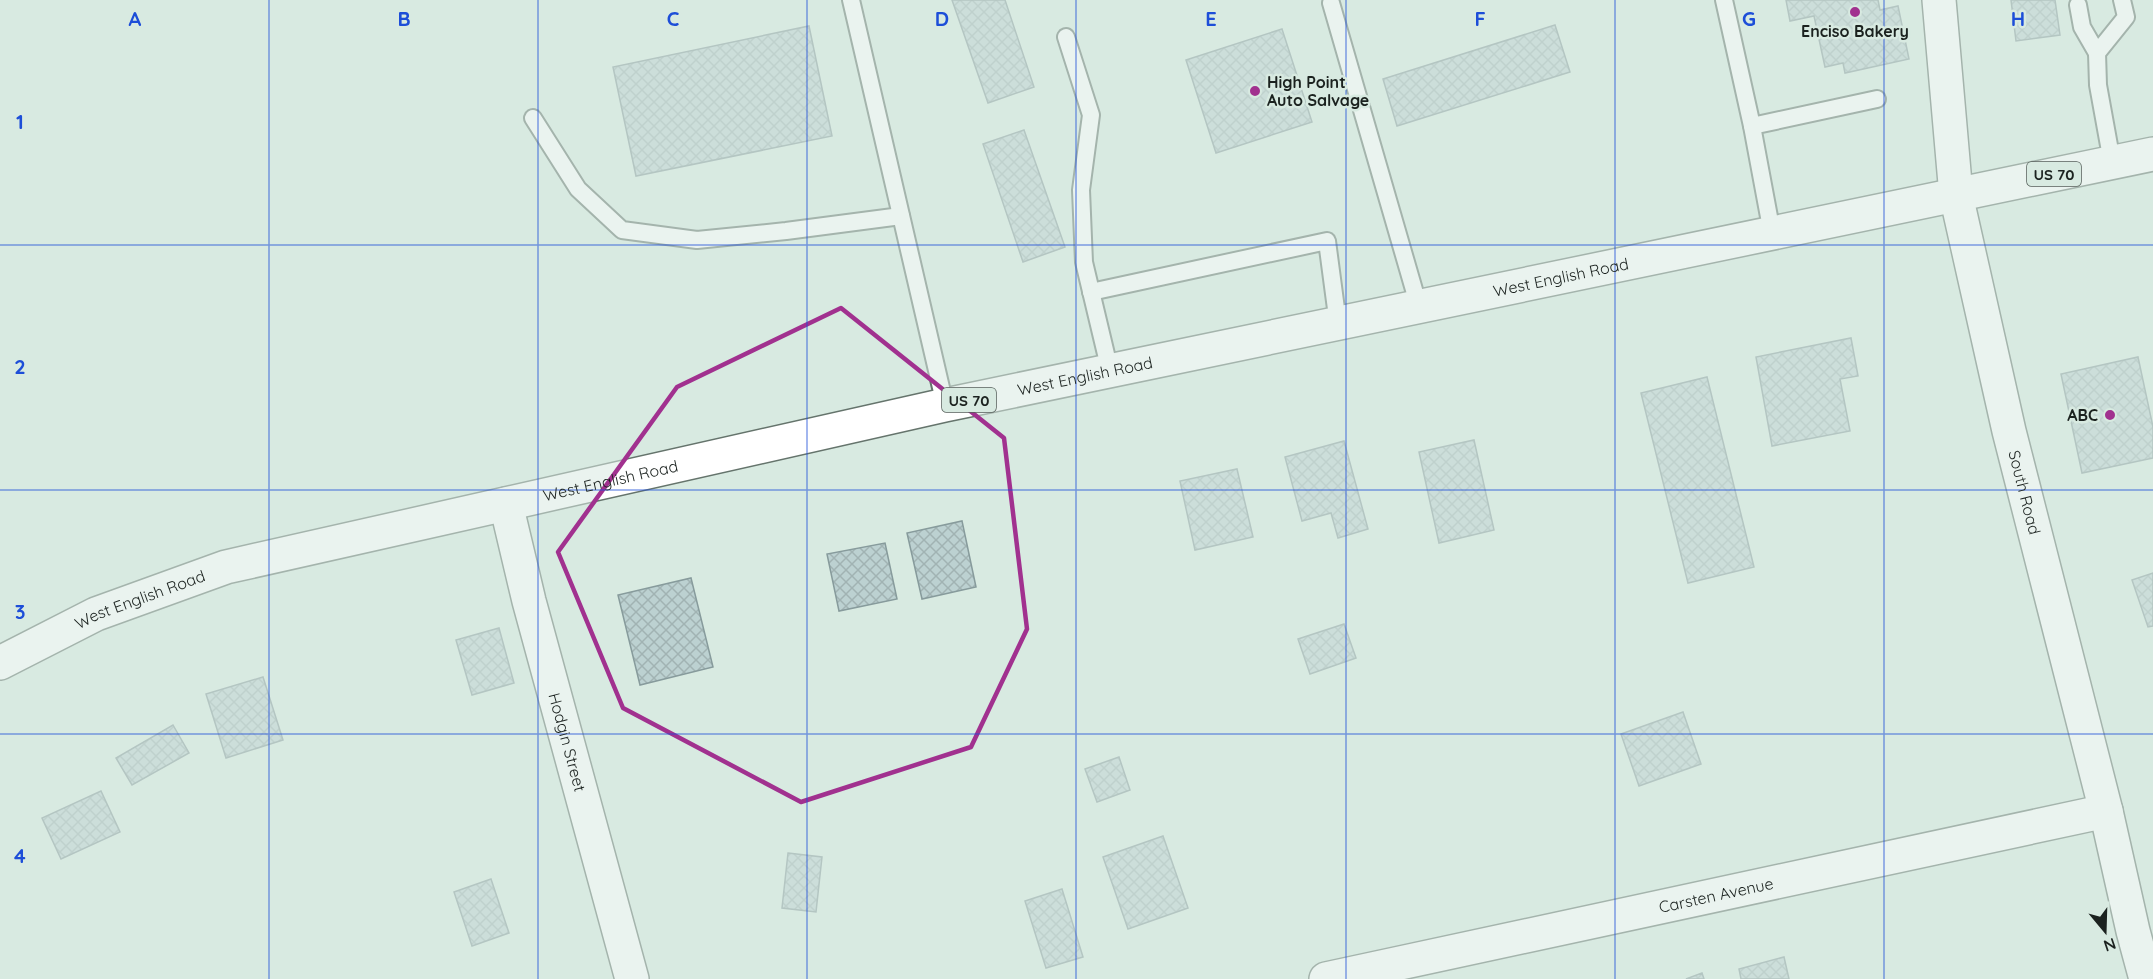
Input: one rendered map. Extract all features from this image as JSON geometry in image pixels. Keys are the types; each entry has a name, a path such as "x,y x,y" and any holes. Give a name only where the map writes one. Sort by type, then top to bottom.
{"street":[{"name":"South Road","path":"1940,0 1956,195 2009,431 2106,811 2146,979"},
{"name":"West English Road","path":"0,663 96,614 226,567 945,405 2153,154"},
{"name":"Hodgin Street","path":"506,504 529,601 632,979"},
{"name":"Carsten Avenue","path":"1326,979 2106,811"}],"lane":[{"path":"851,0 945,405"},
{"path":"1724,0 1752,126 1772,233"},
{"path":"2097,53 2126,17 2122,0"},
{"path":"1331,3 1419,307"},
{"path":"2078,4 2082,27 2097,53 2098,85 2112,162"},
{"path":"1066,37 1091,115 1081,190 1084,262 1110,371"},
{"path":"1752,126 1877,99"},
{"path":"533,118 578,189 622,230 697,240 902,216"},
{"path":"1091,292 1327,241 1338,324"}],"highlighted area":[{"path":"841,308 1004,438 1027,629 971,747 801,802 623,708 558,552 677,387"}],"building":[{"path":"952,0 1005,0 1034,87 988,103"},
{"path":"1786,0 1878,0 1880,10 1898,6 1909,59 1845,73 1843,63 1825,67 1814,16 1790,21"},
{"path":"2011,0 2055,0 2060,35 2016,41"},
{"path":"1555,25 1570,72 1397,126 1383,79"},
{"path":"809,26 832,136 636,176 613,67"},
{"path":"1282,29 1312,122 1216,153 1186,60"},
{"path":"1024,130 1065,247 1023,262 983,144"},
{"path":"1851,338 1858,376 1840,379 1850,431 1772,446 1756,357"},
{"path":"2138,357 2153,427 2153,458 2082,473 2061,374"},
{"path":"1707,377 1754,567 1688,583 1641,393"},
{"path":"1474,440 1494,530 1439,543 1419,452"},
{"path":"1344,441 1368,529 1338,538 1331,513 1302,521 1285,457"},
{"path":"1237,469 1253,537 1195,550 1180,481"},
{"path":"962,521 976,587 922,599 907,533"},
{"path":"885,543 897,599 839,611 827,554"},
{"path":"2153,573 2153,626 2148,627 2132,580"},
{"path":"691,578 713,667 640,685 618,595"},
{"path":"1344,624 1356,658 1310,674 1298,639"},
{"path":"499,628 514,683 472,695 456,640"},
{"path":"263,677 283,740 226,758 206,694"},
{"path":"1683,712 1701,764 1639,786 1621,734"},
{"path":"173,725 189,753 132,785 116,758"},
{"path":"1119,757 1130,790 1097,802 1085,769"},
{"path":"101,791 120,832 61,859 42,818"},
{"path":"1163,836 1188,908 1128,929 1103,857"},
{"path":"788,853 822,857 816,912 782,908"},
{"path":"491,879 509,933 472,946 454,892"},
{"path":"1062,889 1083,957 1046,968 1025,901"},
{"path":"1784,957 1789,979 1741,979 1739,969"},
{"path":"1702,973 1704,979 1686,979"}],"place":[{"name":"Enciso Bakery","path":"1855,12"},
{"name":"High Point Auto Salvage","path":"1255,91"},
{"name":"ABC","path":"2110,415"}]}
